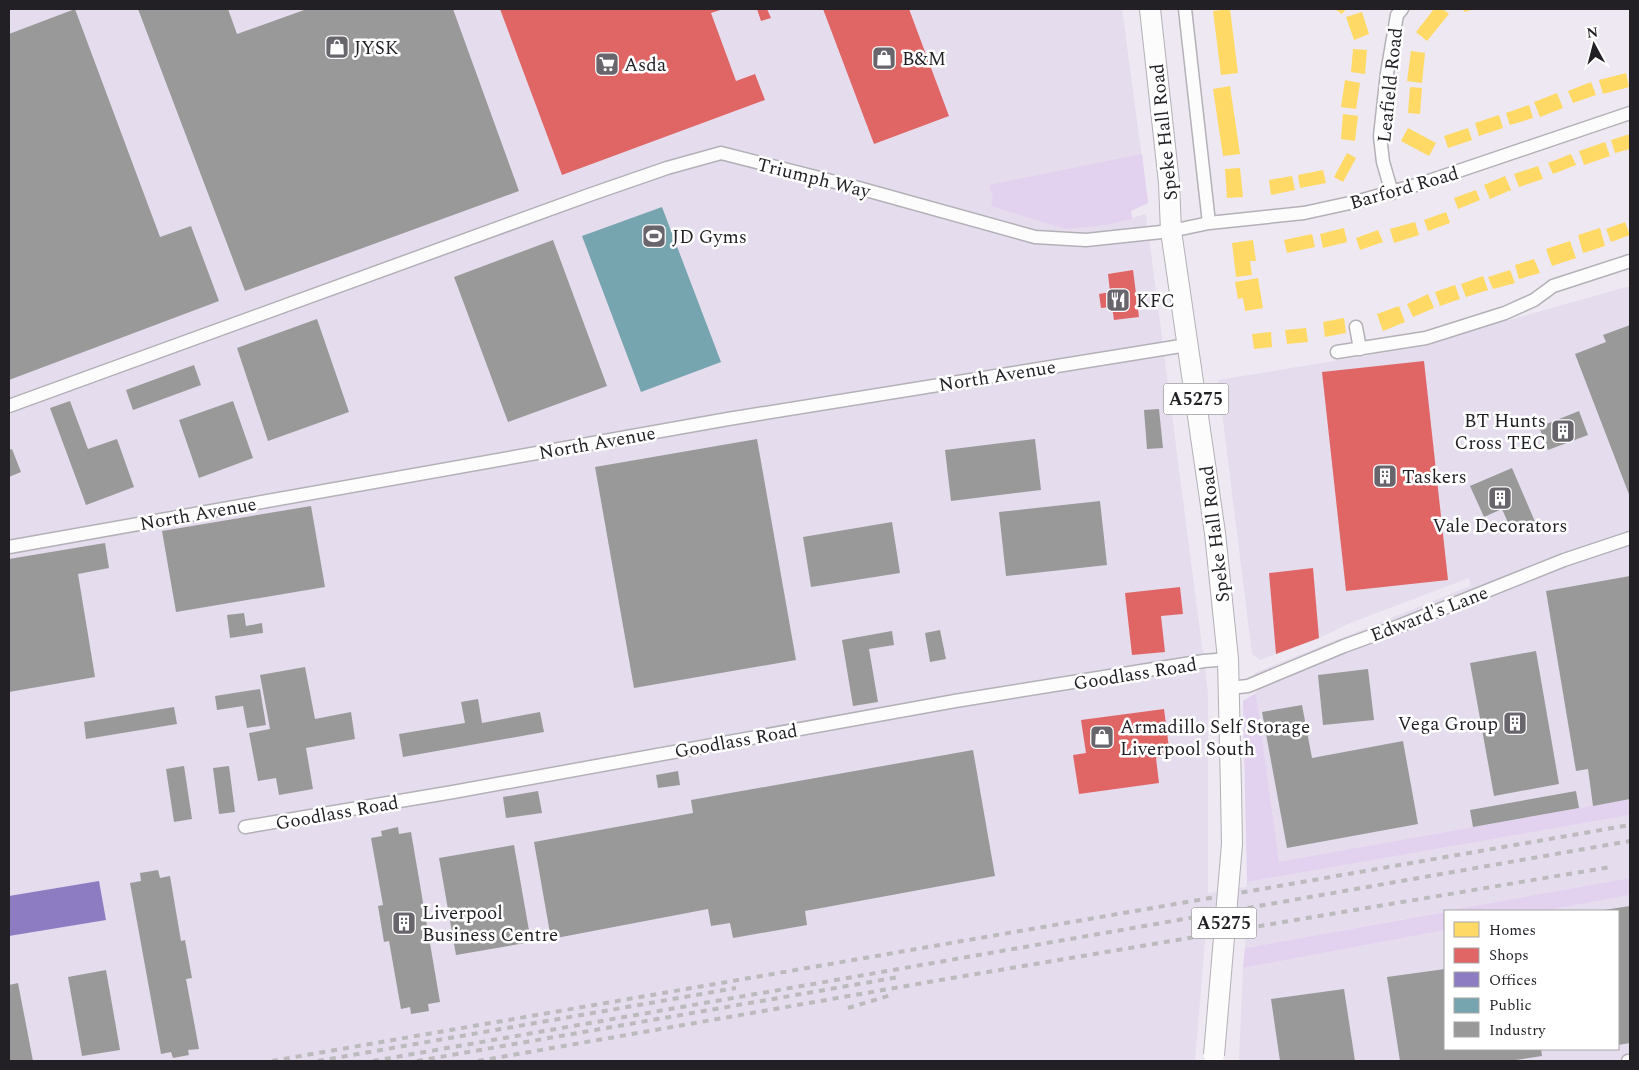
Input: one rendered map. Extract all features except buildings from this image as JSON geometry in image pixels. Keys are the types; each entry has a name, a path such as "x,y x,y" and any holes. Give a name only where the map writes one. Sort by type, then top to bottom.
{"highway":[{"name":"Speke Hall Road","path":"1150,9 1170,183 1171,231 1212,503 1228,659 1232,844 1214,1058"}],"street":[{"name":"Speke Hall Road","path":"1185,9 1209,223"},
{"name":"Leafield Road","path":"1392,193 1383,162 1380,136 1396,11"},
{"name":"Barford Road","path":"1171,231 1209,223 1304,213 1392,193 1630,113"},
{"name":"Triumph Way","path":"9,406 667,168 721,153 855,187 1035,237 1086,240 1171,231"},
{"path":"1337,352 1426,338 1505,313 1534,300 1553,286 1630,261"},
{"path":"1356,327 1360,348"},
{"name":"North Avenue","path":"9,547 718,420 1187,345"},
{"name":"Edward's Lane","path":"1229,688 1248,686 1344,646 1564,560 1630,538"},
{"name":"Goodlass Road","path":"244,828 955,701 1204,661 1228,659"}],"shaded area":[{"path":"9,9 1122,9 1148,203 1131,211 1132,218 1146,214 1208,693 1208,893 1246,887 1247,882 1630,815 1630,878 1454,910 1444,910 1444,912 1245,948 1246,923 1206,929 1195,1061 9,1061"},
{"path":"1142,154 1148,203 1131,211 1132,219 1106,225 1066,229 991,206 993,197 989,185"},
{"path":"1630,286 1630,799 1279,863 1256,693 1255,673 1470,586 1469,578 1350,623 1319,638 1260,660 1252,654 1218,380 1431,345 1473,330"},
{"path":"1256,693 1279,862 1630,799 1630,815 1247,882 1243,701"},
{"path":"1630,878 1630,895 1548,910 1453,910"},
{"path":"1630,895 1630,1061 1239,1061 1243,968 1444,930 1444,1050 1619,1050 1619,910 1548,910"},
{"path":"1444,912 1444,930 1243,968 1245,948"}],"railway":[{"path":"272,1061 1630,825"},
{"path":"373,1061 1630,841"},
{"path":"478,1061 946,979 1610,867"},
{"path":"417,1061 899,977"},
{"path":"318,1061 736,988"},
{"path":"848,1008 891,995"}],"place":[{"name":"JYSK","path":"337,47"},
{"name":"B&M","path":"884,58"},
{"name":"Asda","path":"607,64"},
{"name":"JD Gyms","path":"654,236"},
{"name":"KFC","path":"1118,300"},
{"name":"BT Hunts Cross TEC","path":"1563,431"},
{"name":"Taskers","path":"1385,476"},
{"name":"Vale Decorators","path":"1500,498"},
{"name":"Vega Group","path":"1515,723"},
{"name":"Armadillo Self Storage Liverpool South","path":"1102,737"},
{"name":"Liverpool Business Centre","path":"404,923"}]}
